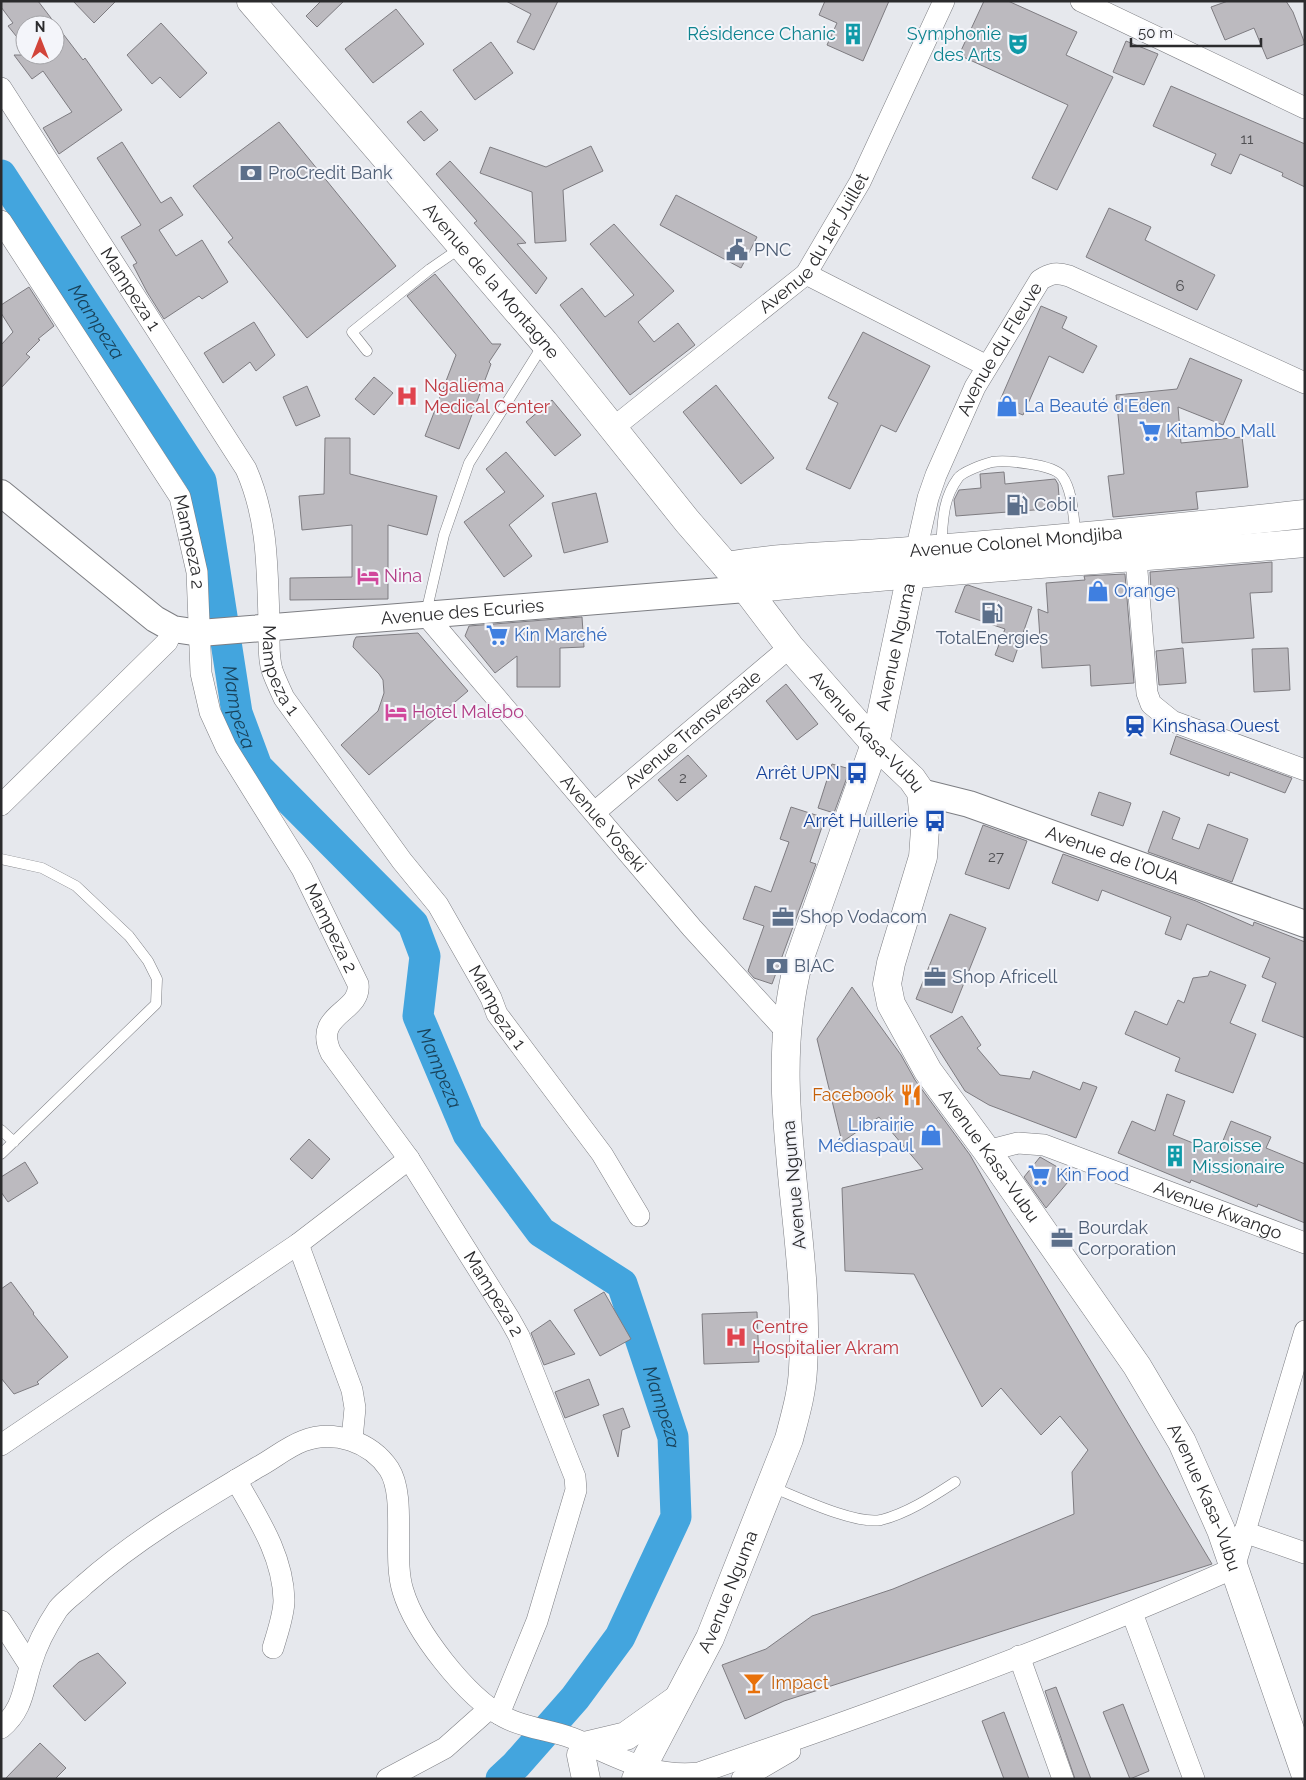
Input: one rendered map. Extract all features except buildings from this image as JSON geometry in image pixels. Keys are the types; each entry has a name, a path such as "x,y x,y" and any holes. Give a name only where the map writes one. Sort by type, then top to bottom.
{"main road":[{"name":"Avenue de la Montagne","path":"251,1 544,342 726,566"},
{"name":"Avenue Colonel Mondjiba","path":"746,589 923,558 1076,538 1305,514"},
{"name":"Avenue Colonel Mondjiba","path":"726,566 810,556 1136,559 1305,543"},
{"name":"Avenue Nguma","path":"639,1774 710,1638 789,1439 798,1407 803,1370 804,1308 788,1128 785,1030 792,985 799,960 874,744 923,558"},
{"name":"Avenue Kasa-Vubu","path":"726,566 790,647 874,744 912,779 921,792 925,829 923,857 891,963 887,984 891,1004 928,1071 988,1151 1137,1366 1165,1410 1209,1502 1305,1772"},
{"path":"580,1753 626,1736 680,1697"}],"street":[{"name":"Avenue du 1er Juillet","path":"613,428 806,274 860,182 944,1"},
{"path":"1081,1 1305,108"},
{"name":"Mampeza 1","path":"1,88 246,470 259,502 264,522 264,626 272,670 284,698 402,861 438,905 491,998 497,1014 602,1154 639,1216"},
{"name":"Mampeza 2","path":"1,221 180,496 197,572 207,632 201,673 210,712 226,747 302,869 356,979 358,990 328,1026 326,1042 331,1053 410,1160 520,1336 575,1476 576,1490 538,1621 501,1714"},
{"name":"Avenue du Fleuve","path":"923,558 928,498 936,475 975,387 1040,280 1049,274 1059,273 1305,383"},
{"path":"806,274 987,366"},
{"name":"Avenue des Ecuries","path":"1,493 155,620 173,629 207,632 746,589"},
{"path":"1136,559 1147,693 1151,704 1172,721 1305,770"},
{"name":"Avenue des Ecuries","path":"655,596 701,579 726,566"},
{"name":"Avenue Yoseki","path":"425,614 692,928 785,1030"},
{"path":"1,806 167,642 173,629"},
{"name":"Avenue Transversale","path":"595,812 790,647"},
{"name":"Avenue de l’OUA","path":"921,792 969,804 1305,924"},
{"name":"Avenue Kwango","path":"988,1151 1018,1143 1044,1145 1305,1243"},
{"path":"1,1445 298,1244 410,1160"},
{"path":"298,1244 352,1390 355,1408 352,1439"},
{"path":"1,1728 15,1712 25,1694 30,1666 42,1633 60,1606 105,1566 236,1480 304,1441 327,1437 352,1439 380,1458 390,1471 396,1493 399,1572 402,1589 411,1613 452,1671 469,1691 501,1714 580,1753 639,1774 699,1773 829,1728 1132,1613 1234,1568 1305,1331"},
{"path":"236,1480 267,1533 276,1560 284,1601 273,1648"},
{"path":"1244,1532 1305,1553"},
{"path":"1132,1613 1194,1779"},
{"path":"1,1621 30,1666"},
{"path":"1019,1656 1063,1779"},
{"path":"387,1779 445,1748 501,1714"},
{"path":"749,1777 829,1728"},
{"path":"580,1753 597,1779"}],"lane":[{"path":"367,351 352,332 430,269 462,246"},
{"path":"425,614 446,527 469,463 544,342"},
{"path":"923,558 944,503 959,476 992,462 1026,463 1049,468 1061,475 1070,494 1076,538"},
{"path":"1,859 42,868 76,886 129,936 148,961 157,979 156,1004 1,1154"},
{"path":"1,1130 14,1142"},
{"path":"770,1486 850,1517 879,1520 916,1506 955,1482"}],"waterway":[{"name":"Mampeza","path":"1,175 201,481 237,713 257,767 413,924 425,956 418,1016 468,1134 541,1232 622,1284 673,1437 676,1517 620,1637 575,1698 516,1765 501,1779"}],"place":[{"name":"Résidence Chanic","path":"853,34"},
{"name":"Symphonie des Arts","path":"1018,44"},
{"name":"ProCredit Bank","path":"251,173"},
{"name":"PNC","path":"737,250"},
{"name":"Ngaliema Medical Center","path":"407,396"},
{"name":"La Beauté d'Eden","path":"1007,406"},
{"name":"Kitambo Mall","path":"1150,431"},
{"name":"Cobil","path":"1017,505"},
{"name":"Nina","path":"368,576"},
{"name":"Orange","path":"1098,591"},
{"name":"TotalEnergies","path":"992,613"},
{"name":"Kin Marché","path":"497,635"},
{"name":"Hotel Malebo","path":"396,712"},
{"name":"Kinshasa Ouest","path":"1135,726"},
{"name":"Arrêt UPN","path":"857,773"},
{"name":"Arrêt Huillerie","path":"935,821"},
{"name":"Shop Vodacom","path":"783,917"},
{"name":"BIAC","path":"777,966"},
{"name":"Shop Africell","path":"935,977"},
{"name":"Facebook","path":"911,1095"},
{"name":"Librairie Médiaspaul","path":"931,1135"},
{"name":"Paroisse Missionaire","path":"1175,1156"},
{"name":"Kin Food","path":"1039,1175"},
{"name":"Bourdak Corporation","path":"1062,1238"},
{"name":"Centre Hospitalier Akram","path":"736,1337"},
{"name":"Impact","path":"754,1683"}]}
